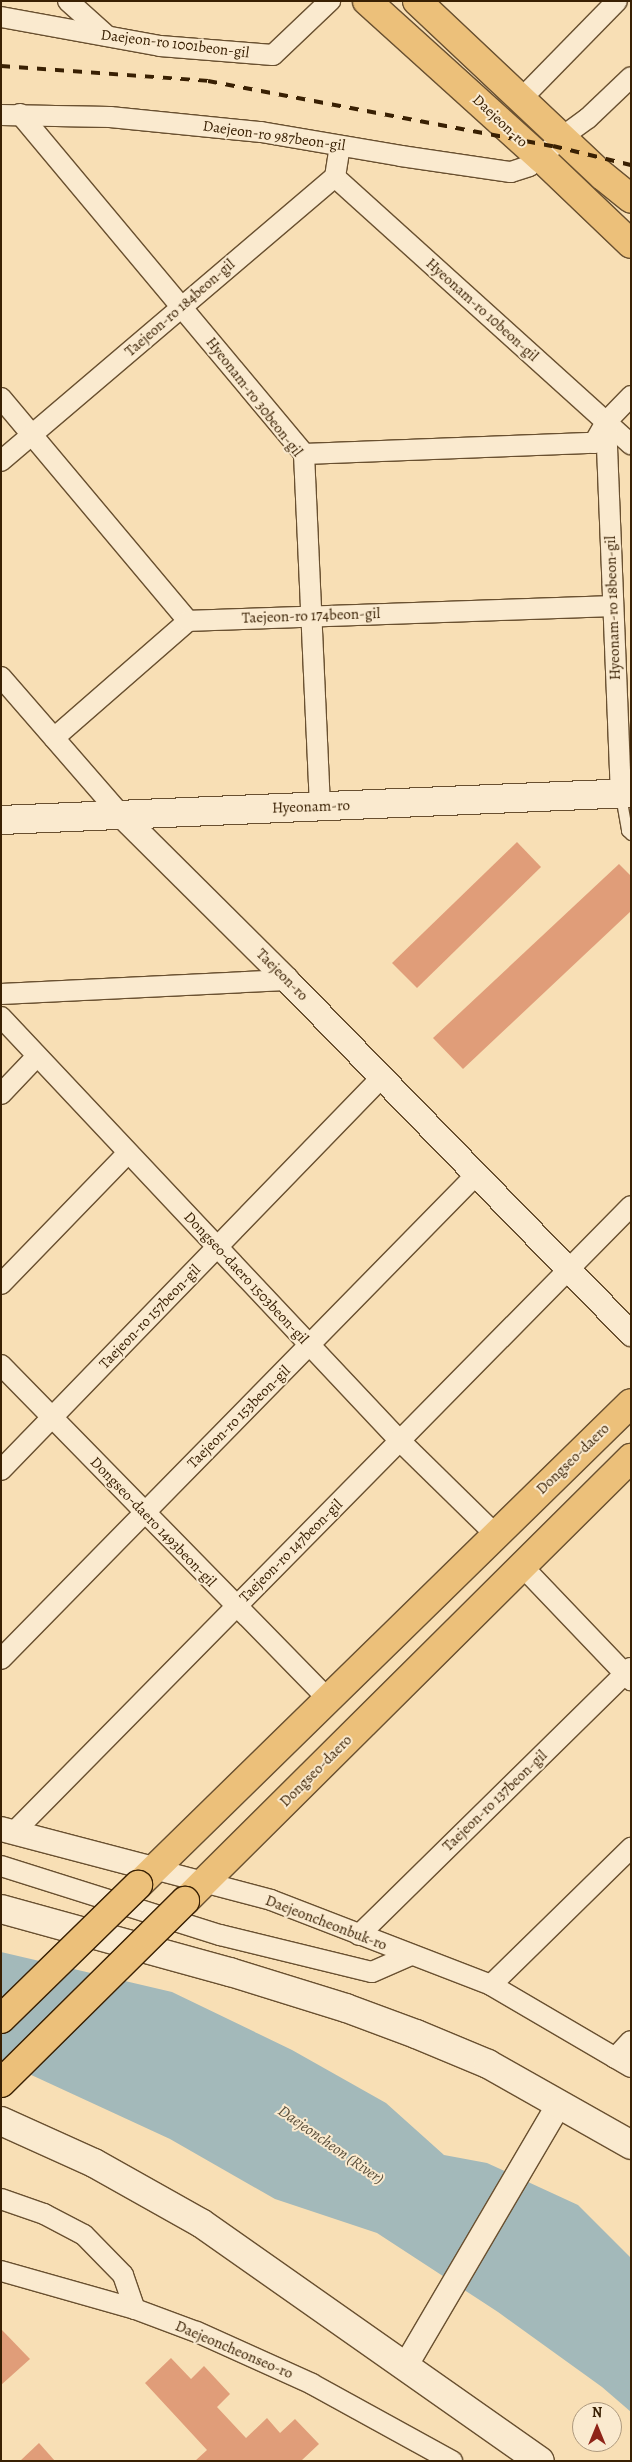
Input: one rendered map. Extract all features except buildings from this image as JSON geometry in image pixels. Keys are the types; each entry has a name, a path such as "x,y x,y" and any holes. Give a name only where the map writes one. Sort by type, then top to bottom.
{"main road":[{"name":"Daejeon-ro","path":"367,1 541,158 631,244"},
{"name":"Daejeon-ro","path":"417,1 521,100 631,199"},
{"name":"Hyeonam-ro","path":"1,820 626,793"},
{"name":"Dongseo-daero","path":"1,2019 631,1403"},
{"name":"Dongseo-daero","path":"1,2083 631,1458"},
{"path":"1,1909 230,1972 346,2008 488,2064 631,2144"},
{"path":"1,2121 94,2163 201,2224 406,2365 540,2461"}],"street":[{"path":"68,1 109,38"},
{"name":"Daejeon-ro 1001beon-gil","path":"1,17 160,46 273,55 330,1"},
{"path":"521,100 617,1"},
{"name":"Daejeon-ro 987beon-gil","path":"10,115 110,116 261,132 511,172 529,166 541,158 562,137 588,118 631,77"},
{"name":"Hyeonam-ro 30beon-gil","path":"10,115 181,306 304,454 320,806"},
{"path":"334,177 340,146"},
{"name":"Taejeon-ro 184beon-gil","path":"1,461 334,177"},
{"name":"Hyeonam-ro 10beon-gil","path":"334,177 631,444"},
{"path":"304,454 594,443 606,422 631,396"},
{"path":"1,398 188,621 54,738"},
{"name":"Hyeonam-ro 18beon-gil","path":"606,422 612,606 626,793"},
{"name":"Taejeon-ro 174beon-gil","path":"188,621 612,606"},
{"name":"Taejeon-ro","path":"1,677 120,814 287,980 631,1334"},
{"path":"1,994 287,980"},
{"name":"Dongseo-daero 1503beon-gil","path":"1,1017 400,1440 496,1535"},
{"path":"1,1094 37,1056"},
{"name":"Taejeon-ro 157beon-gil","path":"1,1470 382,1077"},
{"path":"1,1284 128,1153"},
{"name":"Taejeon-ro 153beon-gil","path":"1,1659 476,1175"},
{"path":"568,1269 631,1206"},
{"name":"Taejeon-ro 147beon-gil","path":"7,1831 236,1607 568,1269"},
{"name":"Dongseo-daero 1493beon-gil","path":"1,1365 328,1699"},
{"path":"522,1566 629,1674"},
{"name":"Taejeon-ro 137beon-gil","path":"359,1935 629,1674"},
{"name":"Daejeoncheonbuk-ro","path":"7,1831 194,1891 271,1900 491,1986 623,2062"},
{"path":"491,1986 631,1848"},
{"path":"1,1866 220,1935 372,1972 411,1955"},
{"path":"623,2062 631,2041"},
{"path":"406,2365 558,2104"},
{"path":"1,2199 44,2214 84,2235 123,2275 135,2309"},
{"name":"Daejeoncheonseo-ro","path":"1,2271 135,2309 197,2332 312,2384 452,2461"}],"lane":[{"path":"581,198 631,229"},
{"path":"626,793 627,831 631,835"}],"water":[{"name":"Daejeoncheon (River)","path":"1,1952 172,1992 292,2050 386,2103 444,2155 487,2163 578,2205 631,2258 631,2412 622,2402 619,2402 602,2387 498,2312 377,2233 275,2199 170,2139 1,2061"}],"railway":[{"path":"1,66 208,81 553,146 631,165"}]}
